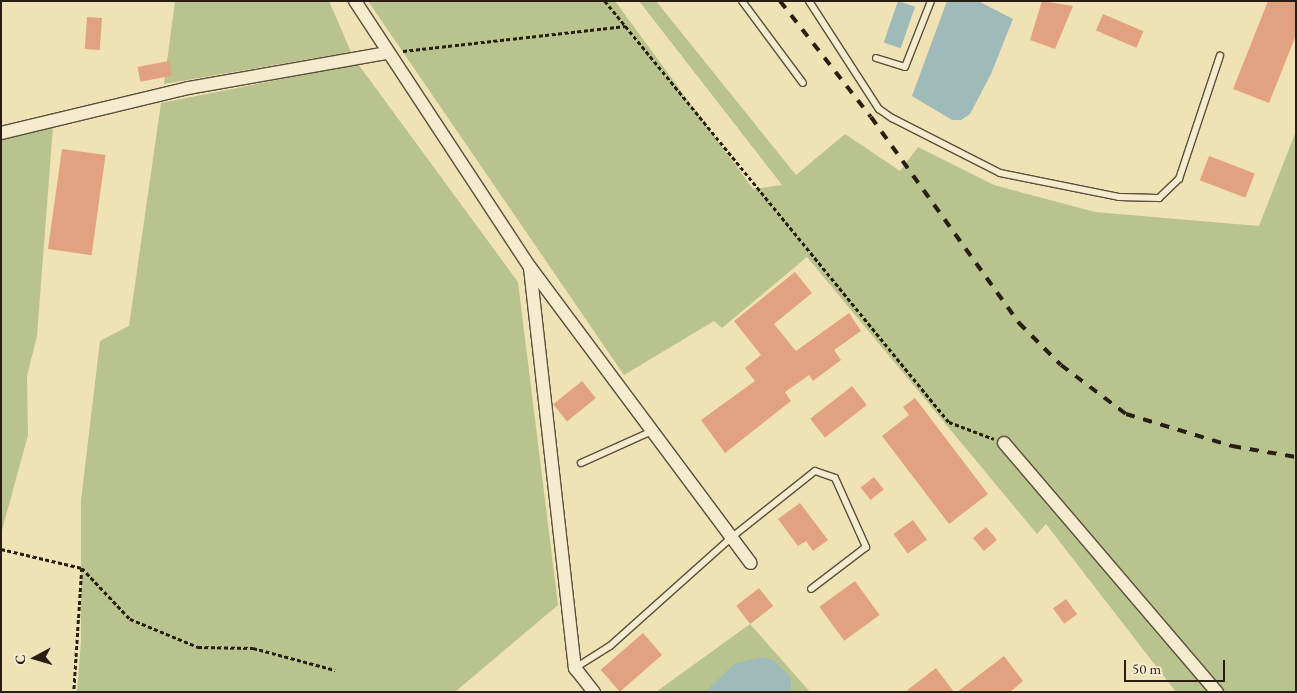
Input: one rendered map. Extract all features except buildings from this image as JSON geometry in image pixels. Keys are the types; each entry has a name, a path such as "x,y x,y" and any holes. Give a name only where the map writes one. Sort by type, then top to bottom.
{"street":[{"path":"355,1 387,53 530,266 650,432 751,563"},
{"path":"1,133 188,88 387,53"},
{"path":"530,266 575,668 594,692"},
{"path":"1004,443 1216,692"}],"lane":[{"path":"742,1 802,83"},
{"path":"809,1 879,109 892,118 1000,173 1120,197 1159,198 1179,179 1220,56"},
{"path":"876,58 905,66 931,1"},
{"path":"581,463 650,432"},
{"path":"575,668 610,646 732,537 816,471 835,478 866,547 811,589"}],"path":[{"path":"605,1 949,422 1004,443"},
{"path":"387,53 626,26"},
{"path":"1,549 82,568 130,619 198,647 252,648 335,670"},
{"path":"74,692 82,568"}],"green space":[{"path":"175,1 329,1 351,52 164,84"},
{"path":"368,1 615,1 753,189 782,185 639,1 656,1 796,175 845,134 900,171 918,147 994,185 1095,212 1259,226 1296,131 1296,692 1176,692 1046,524 1037,534 807,257 722,328 714,321 624,375"},
{"path":"358,64 518,282 558,605 455,692 77,692 81,641 81,500 100,341 129,326 161,103"},
{"path":"53,126 37,336 27,376 28,435 1,534 1,139"},
{"path":"750,624 810,692 656,692"}],"water":[{"path":"898,1 915,7 901,48 884,43"},
{"path":"947,1 978,1 1013,19 991,74 970,114 961,120 952,120 912,96"},
{"path":"763,657 775,661 791,678 791,692 705,692 735,663"}],"railway":[{"path":"780,1 871,117 1019,323 1061,365 1126,414 1232,446 1296,457"}]}
